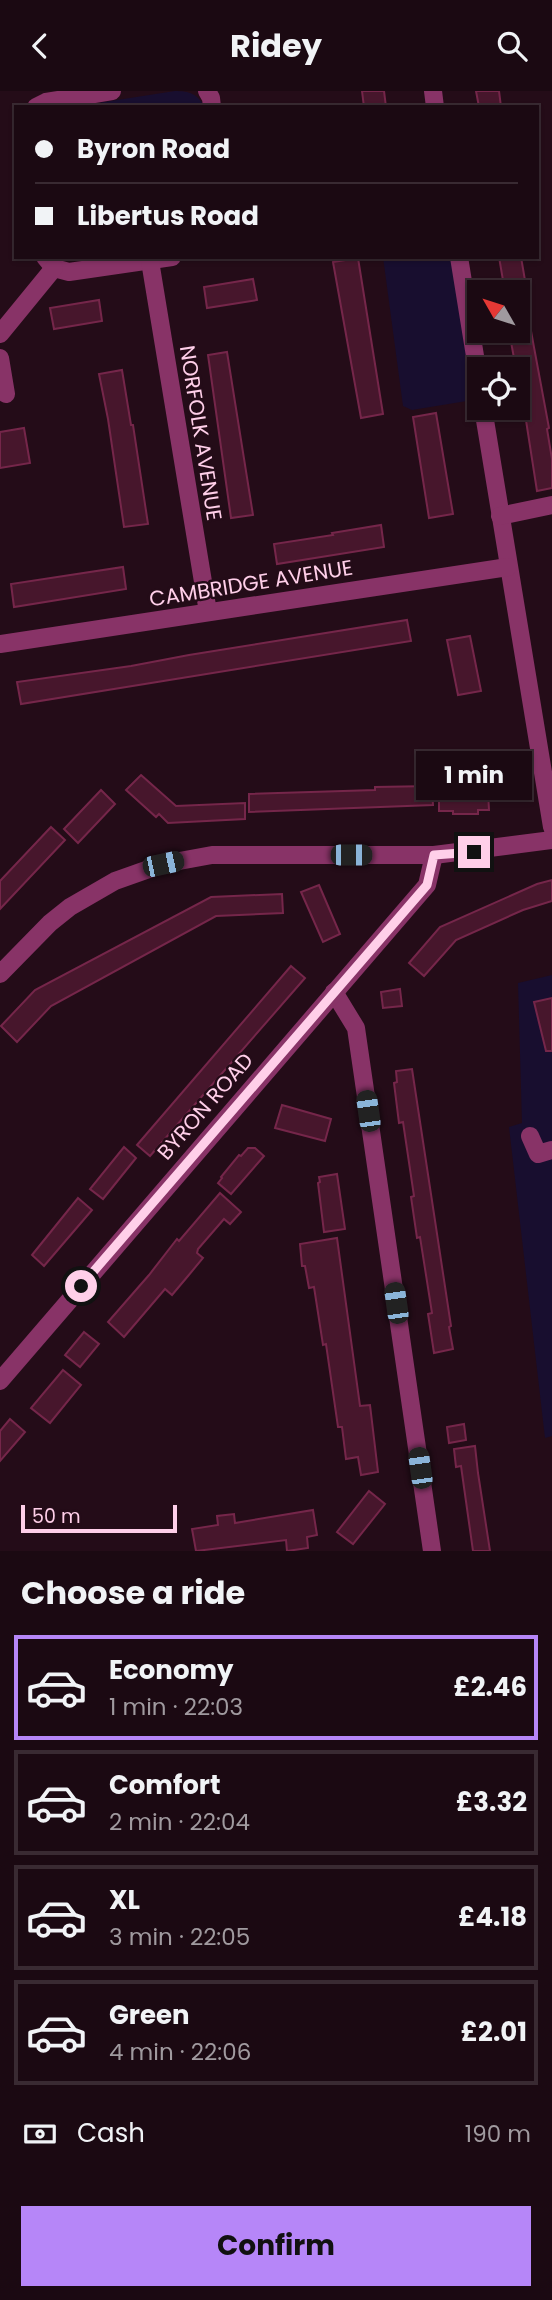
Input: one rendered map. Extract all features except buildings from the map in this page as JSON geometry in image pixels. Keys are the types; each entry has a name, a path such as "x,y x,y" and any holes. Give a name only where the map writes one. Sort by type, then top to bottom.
{"street":[{"path":"39,105 46,101 112,91"},
{"path":"0,334 49,263 69,272 161,259"},
{"path":"459,259 475,357"},
{"name":"NORFOLK AVENUE","path":"150,261 208,612"},
{"path":"0,358 6,394"},
{"path":"485,420 552,827"},
{"path":"500,516 552,505"},
{"name":"CAMBRIDGE AVENUE","path":"0,644 508,567"},
{"path":"0,974 50,923 70,907 115,881 163,864 212,855 434,855 552,840"},
{"name":"BYRON ROAD","path":"0,1381 427,885 434,855"},
{"path":"334,992 356,1028 432,1551"},
{"path":"530,1136 538,1154 552,1150"}],"shaded area":[{"path":"175,91 193,94 204,105 85,105"},
{"path":"383,259 459,259 467,314 467,343 471,343 473,357 467,357 467,401 412,410 403,406"},
{"path":"552,975 552,1436 545,1438 509,1127 522,1123 518,983"}],"route":[{"path":"81,1286 427,885 434,855 474,852"}]}
